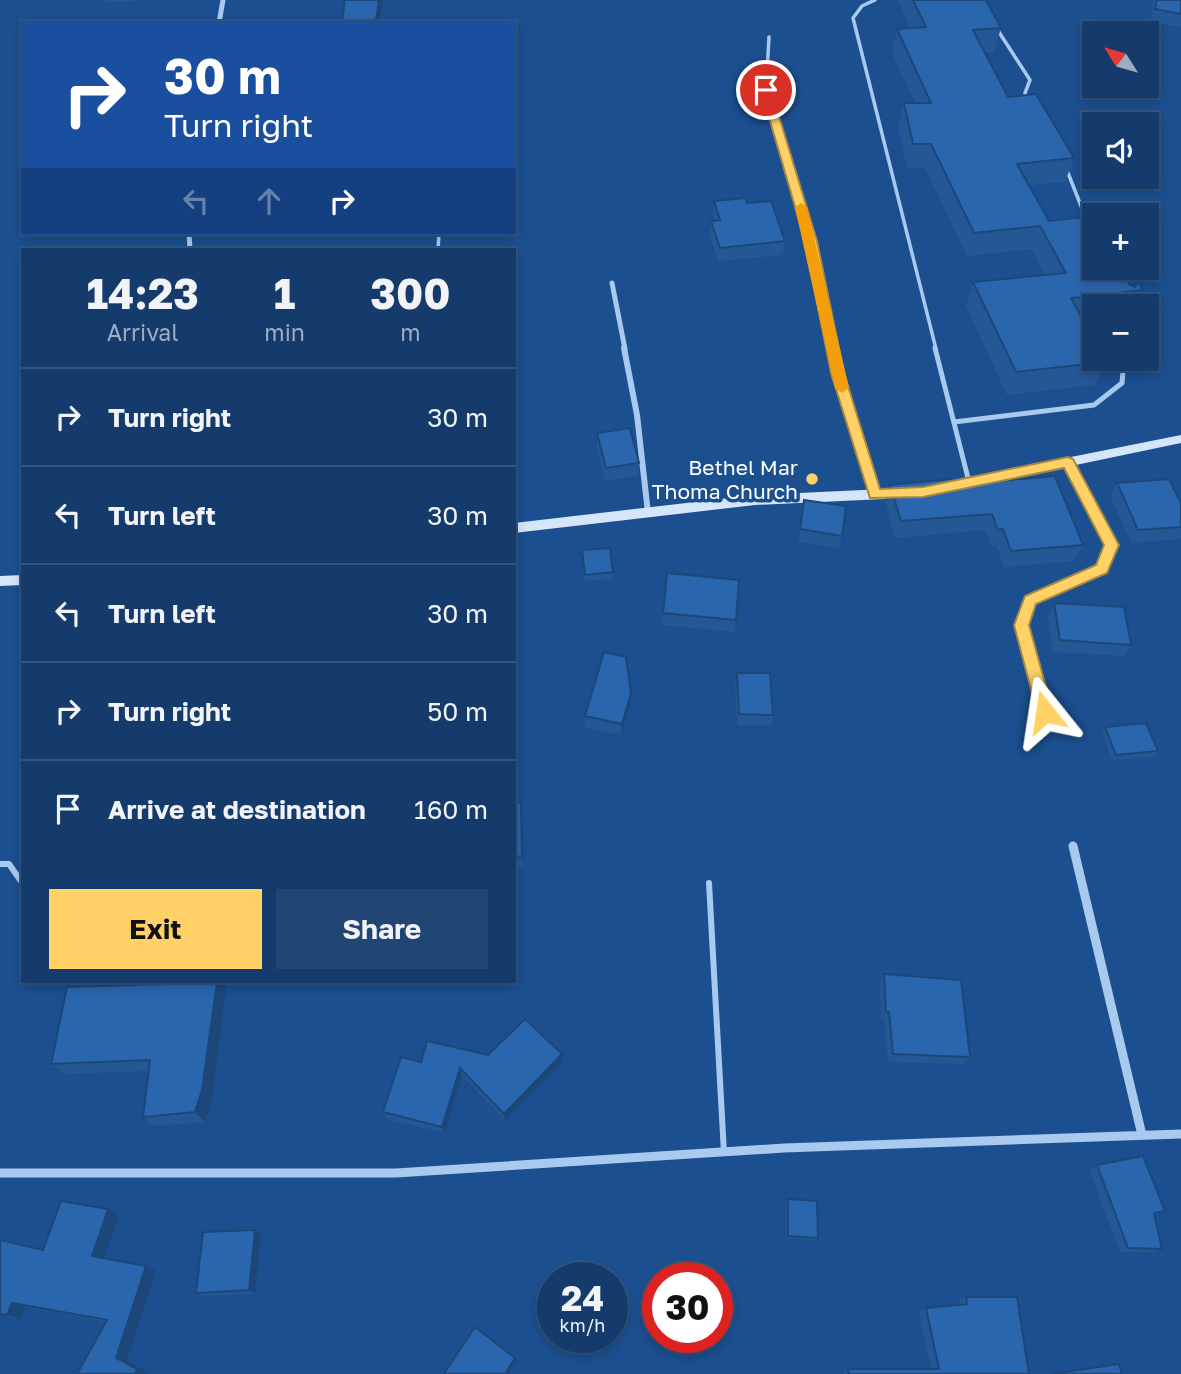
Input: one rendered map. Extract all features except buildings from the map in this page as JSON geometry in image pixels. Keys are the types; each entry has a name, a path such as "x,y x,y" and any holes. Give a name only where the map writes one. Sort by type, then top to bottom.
{"street":[{"path":"219,21 223,0"},
{"path":"612,284 637,415 648,513"},
{"path":"516,528 755,500 928,491 1181,439"},
{"path":"1045,712 1022,625 1030,600 1102,569 1112,545 1068,462"},
{"path":"0,581 21,580"},
{"path":"1073,846 1142,1135"},
{"path":"0,1173 396,1173 784,1148 1181,1134"}],"lane":[{"path":"875,0 862,6 853,18 970,482"},
{"path":"995,25 1030,80 1025,93 1027,107"},
{"path":"769,37 766,90 811,241 837,373 875,494"},
{"path":"1062,160 1082,209"},
{"path":"954,422 1094,405 1122,383 1123,371"},
{"path":"0,863 9,864 21,881"},
{"path":"709,883 724,1153"}],"slow traffic":[{"path":"801,207 811,241 842,388"}],"place":[{"name":"Bethel Mar Thoma Church","path":"812,479"}],"route":[{"path":"766,90 811,241 837,373 875,494 923,492 1068,462 1112,545 1102,569 1030,600 1022,625 1045,712"}]}
